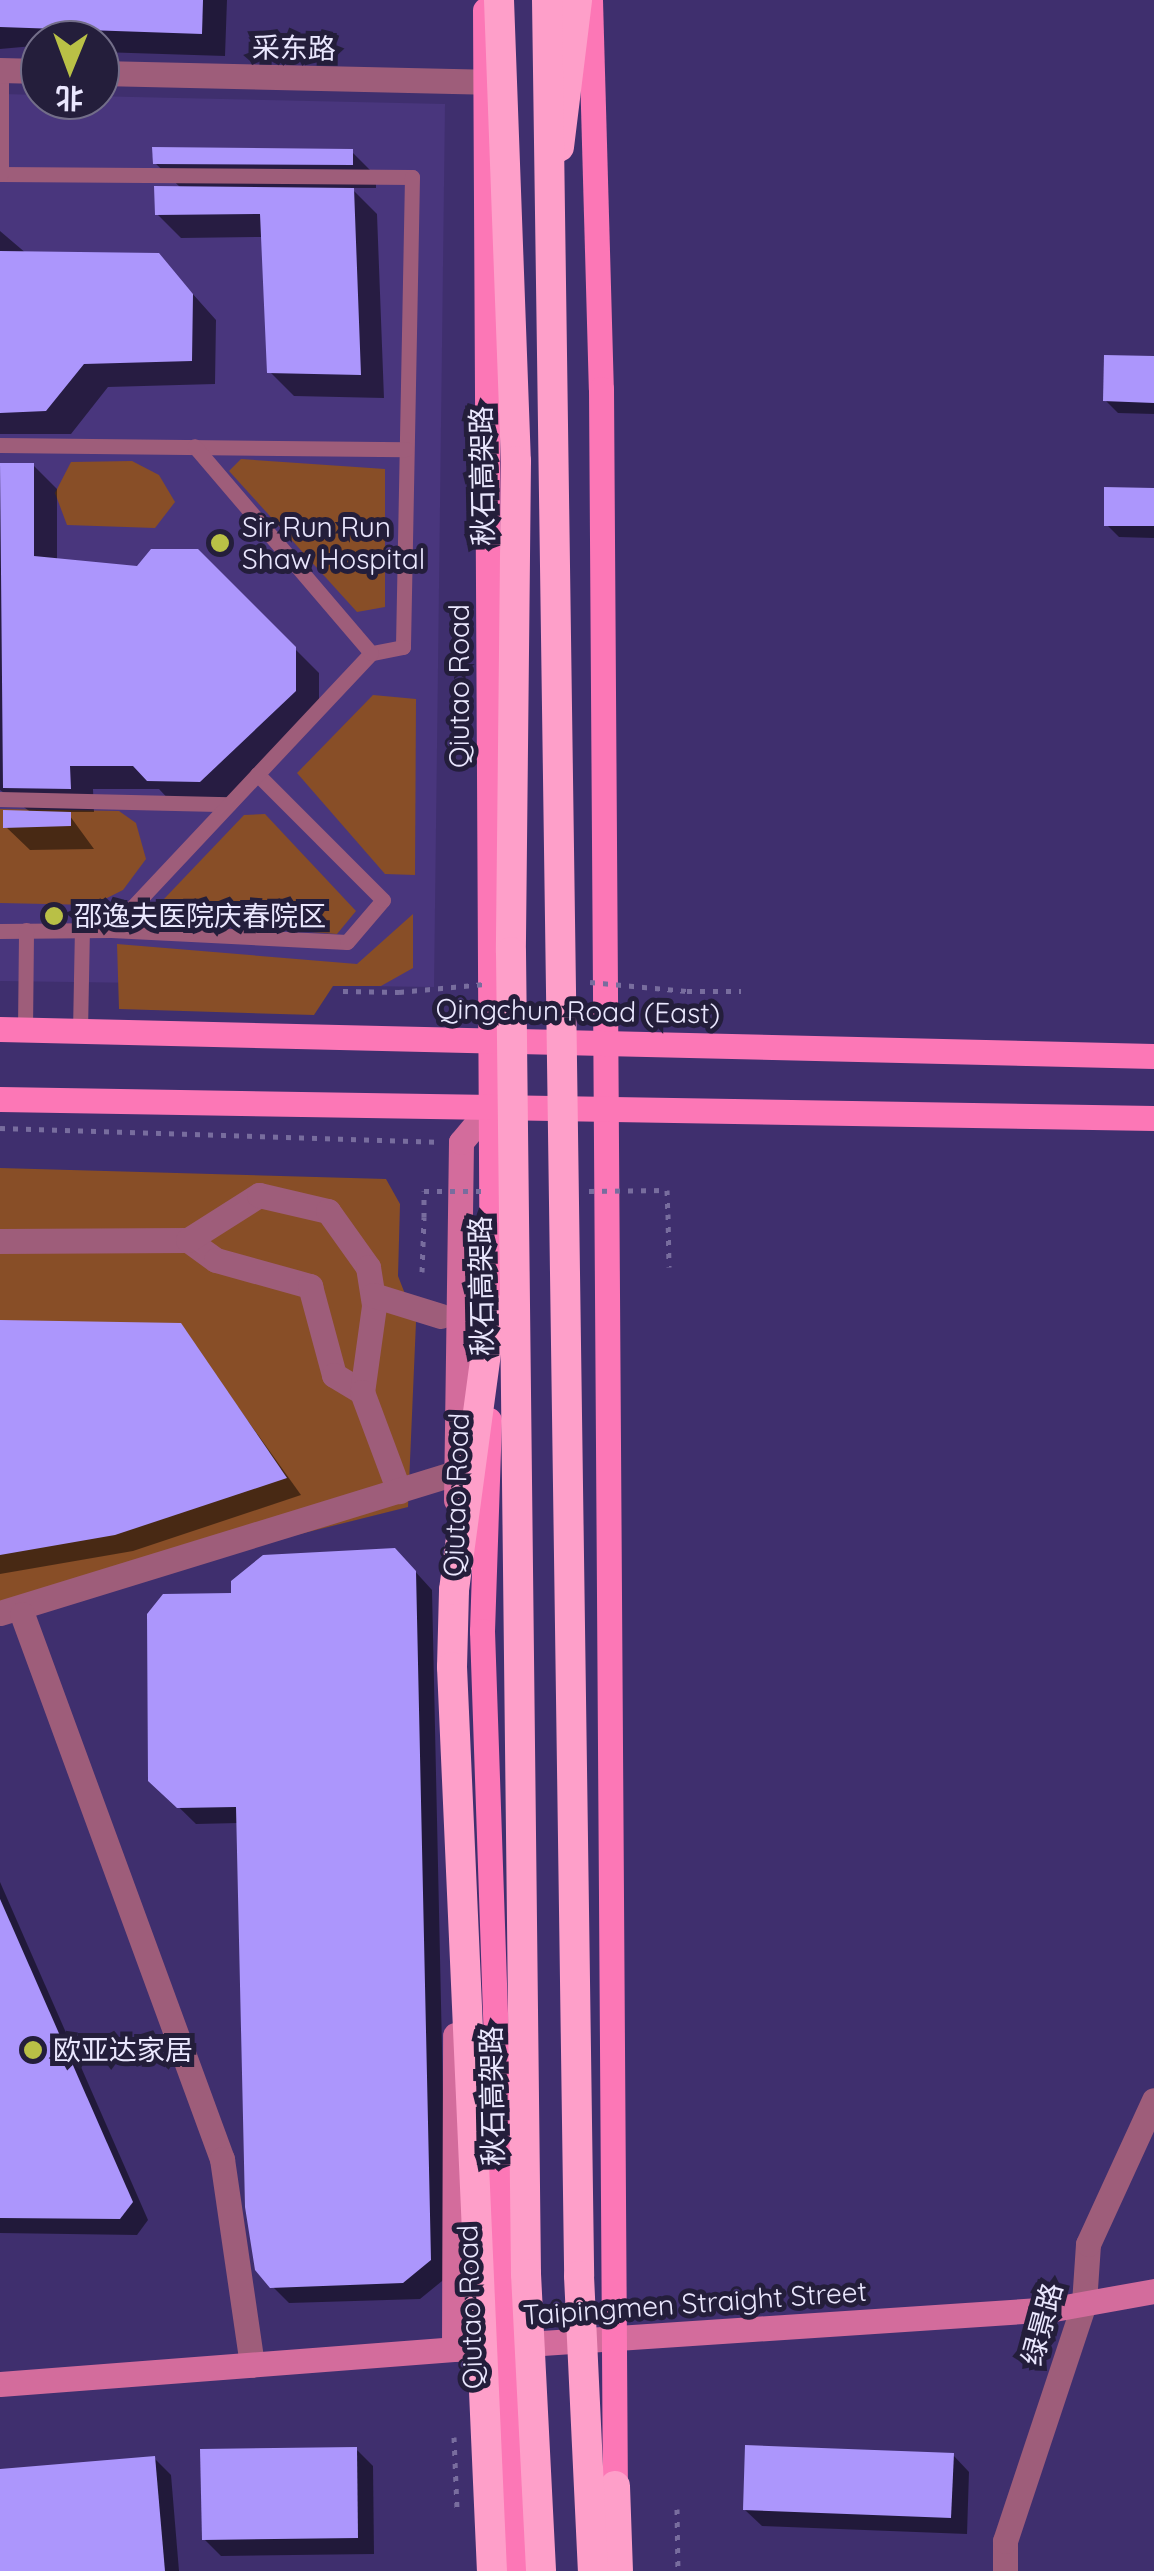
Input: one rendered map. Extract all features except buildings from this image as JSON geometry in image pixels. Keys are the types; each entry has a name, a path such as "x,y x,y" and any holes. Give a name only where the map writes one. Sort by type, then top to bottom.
{"highway":[{"name":"秋石高架路","path":"499,0 516,481 510,952 526,2274 542,2571"},
{"path":"547,0 579,2276 593,2571"},
{"path":"549,224 577,0"},
{"path":"492,1309 454,1590 452,1666 492,2571"},
{"path":"616,2486 616,2571"}],"main road":[{"name":"Qiutao Road","path":"485,0 492,1309 482,1631 500,2346 514,2571"},
{"path":"590,0 602,390 599,1108 611,2340 616,2486"},
{"name":"Qingchun Road (East)","path":"13,1029 1154,1056"},
{"path":"0,1100 1154,1118"},
{"path":"454,2349 460,1142 491,1106"},
{"name":"Taipingmen Straight Street","path":"0,2384 1084,2303 1154,2291"}],"street":[{"name":"采东路","path":"120,73 486,82"},
{"path":"0,1241 188,1240 258,1195 300,1199 350,1231 373,1295 362,1392 400,1492"},
{"path":"188,1240 216,1260 310,1286 334,1375 362,1392"},
{"path":"373,1295 441,1316"},
{"path":"252,2365 222,2160 11,1613 456,1473"},
{"name":"绿景路","path":"1004,2571 1005,2541 1084,2303 1088,2244 1154,2100"}],"lane":[{"path":"0,70 0,174 412,178 403,646 371,653 111,930"},
{"path":"0,446 406,450"},
{"path":"194,446 371,653"},
{"path":"0,931 111,930 347,942 384,900 257,774"},
{"path":"0,799 229,804"},
{"path":"13,1029 26,930"},
{"path":"80,1031 82,930"}],"path":[{"path":"343,991 399,992"},
{"path":"687,991 741,991"},
{"path":"0,1128 460,1142"},
{"path":"668,1214 669,1267"},
{"path":"422,1272 424,1217"},
{"path":"454,2438 457,2509"},
{"path":"677,2509 678,2571"}],"shaded area":[{"name":"Sir Run Run Shaw Hospital","path":"0,94 20,94 20,120 120,120 120,97 445,104 434,987 0,981"},
{"path":"241,459 385,469 385,607 357,612 229,471"},
{"path":"132,461 159,475 175,502 155,528 67,525 55,493 71,462"},
{"path":"373,695 416,699 415,875 385,874 297,773"},
{"path":"0,809 119,811 136,823 146,859 123,890 93,905 0,903"},
{"path":"265,814 356,911 337,934 167,921 163,900 244,815"},
{"path":"413,914 413,968 381,986 333,986 314,1015 119,1009 117,944 357,964"},
{"path":"0,1168 386,1179 400,1204 398,1276 416,1322 408,1507 0,1609"}],"place":[{"name":"Sir Run Run Shaw Hospital","path":"220,543"},
{"name":"邵逸夫医院庆春院区","path":"54,916"},
{"name":"欧亚达家居","path":"33,2050"}]}
